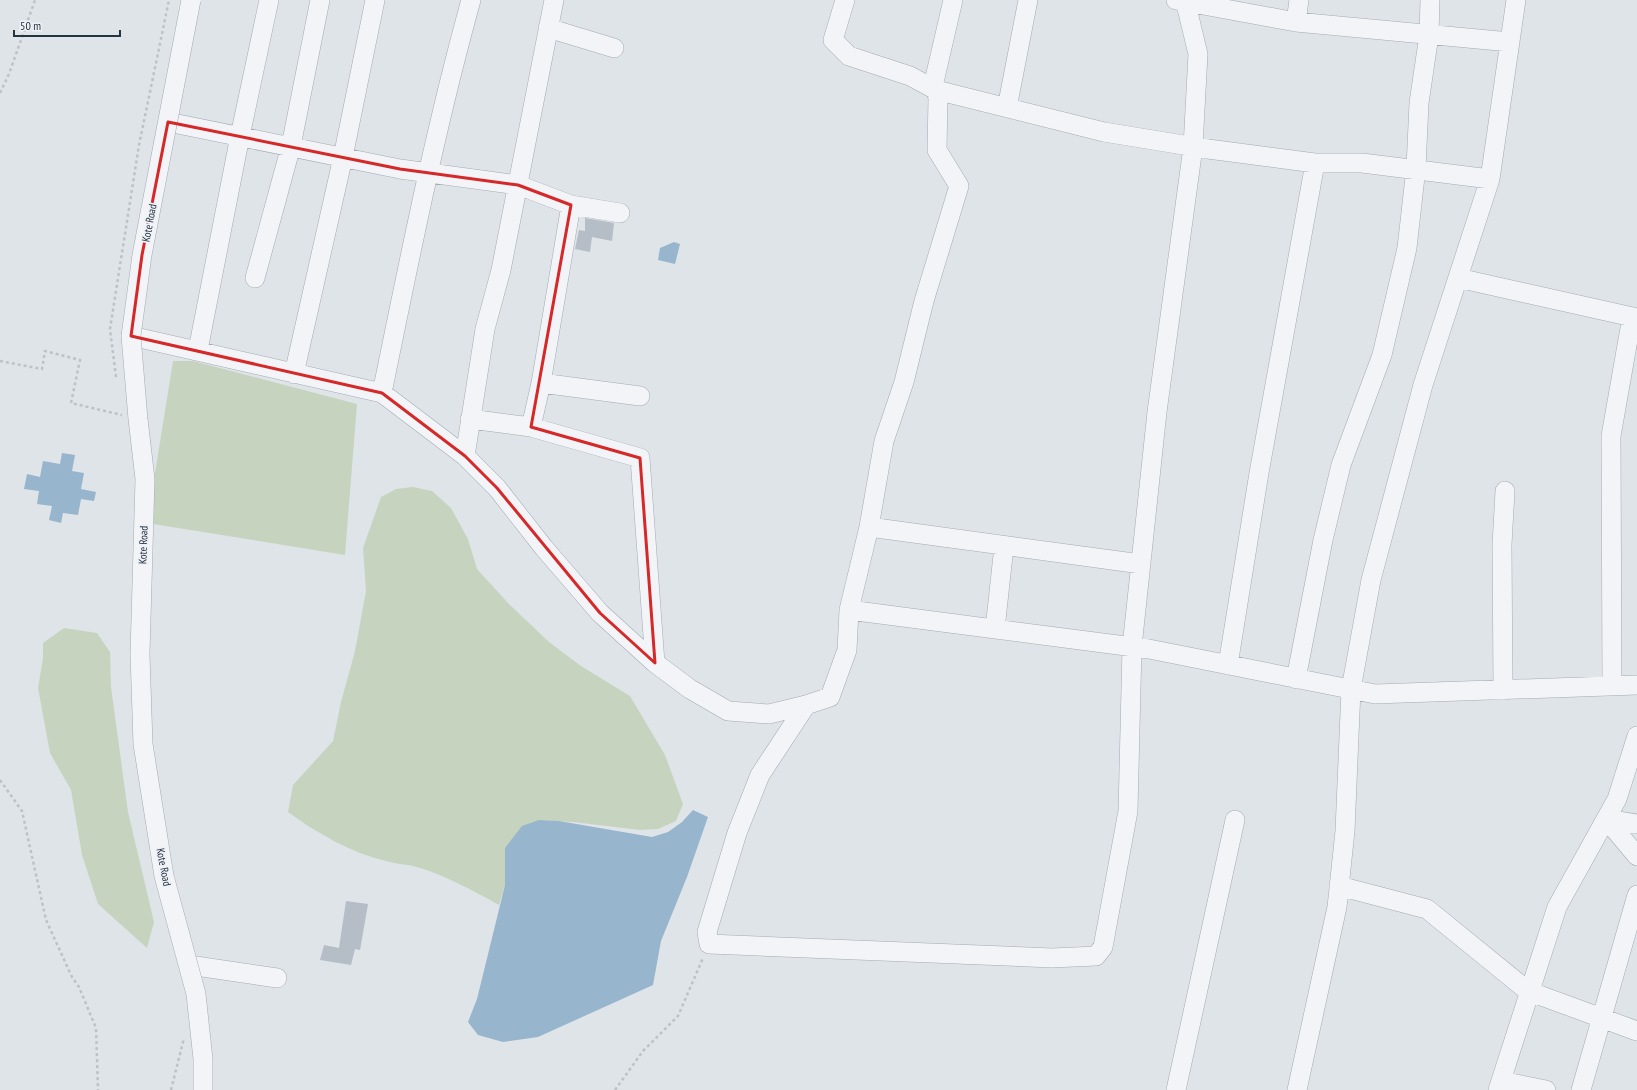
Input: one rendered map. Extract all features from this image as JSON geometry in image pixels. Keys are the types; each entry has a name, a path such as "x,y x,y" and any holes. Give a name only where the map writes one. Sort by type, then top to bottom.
{"street":[{"name":"Kote Road","path":"191,0 142,255 131,336 145,479 140,654 143,744 164,876 196,994 202,1045 203,1090"},
{"path":"198,350 240,136 269,0"},
{"path":"255,278 291,146 320,0"},
{"path":"294,374 343,157 375,0"},
{"path":"382,394 428,173 451,73 471,0"},
{"path":"465,456 485,329 501,270 554,0"},
{"path":"845,0 833,40 849,56 910,76 936,90 1104,132 1193,147 1315,163 1362,163 1416,168 1490,179"},
{"path":"131,336 198,350 382,394 465,456 497,488 544,548 600,613 655,663 690,689 728,711 769,714 806,705 830,697 847,650 850,610 869,527 884,442 904,382 924,301 959,186 937,150 938,98 934,82 953,0"},
{"path":"1008,108 1028,0"},
{"path":"1296,22 1299,0"},
{"path":"1296,679 1323,540 1341,465 1382,355 1407,248 1416,168 1419,103 1428,35 1430,0"},
{"path":"1302,1086 1337,907 1345,831 1351,689 1371,580 1386,520 1424,385 1490,179 1516,0"},
{"path":"806,705 760,775 737,833 707,932 709,944 1052,958 1096,956 1103,947 1128,811 1132,647 1157,412 1193,147 1198,54 1182,1 1296,22 1510,42"},
{"path":"548,28 614,48"},
{"path":"168,122 291,146 400,170 518,184 570,205 620,213"},
{"path":"1228,665 1259,473 1315,163"},
{"path":"531,427 541,383 570,205"},
{"path":"1458,278 1635,318 1611,436 1612,686"},
{"path":"541,383 640,396"},
{"path":"470,419 531,427 640,458 655,663"},
{"path":"1503,690 1502,545 1505,492"},
{"path":"869,527 1141,564"},
{"path":"995,629 1004,546"},
{"path":"850,610 1132,647 1374,694 1637,686"},
{"path":"1546,1090 1500,1085 1557,907 1617,799 1635,747"},
{"path":"1606,818 1637,824"},
{"path":"1606,818 1637,856"},
{"path":"1176,1090 1235,820"},
{"path":"1339,886 1427,909 1530,992 1600,1019 1637,1031"},
{"path":"1581,1090 1600,1019 1637,895"},
{"path":"189,965 277,978"}],"path":[{"path":"0,93 9,74 35,0"},
{"path":"0,361 42,369 45,352 80,360 71,403 138,419"},
{"path":"0,780 22,810 46,920 72,977 79,987 96,1028 98,1090"},
{"path":"615,1090 643,1052 678,1016 709,944"}],"highlighted area":[{"path":"168,122 400,169 518,185 571,205 531,427 640,458 655,663 600,613 497,488 465,456 382,393 131,336 142,255"}],"green space":[{"path":"173,361 193,361 357,404 345,555 147,523"},
{"path":"413,487 432,491 451,508 468,539 477,569 509,604 549,642 581,666 630,696 665,755 683,804 676,821 658,829 640,830 573,822 539,820 505,848 505,885 499,905 468,888 435,873 413,866 393,863 347,848 323,835 288,812 293,785 333,741 341,702 355,651 366,591 363,548 381,497 396,489"},
{"path":"64,628 97,633 110,652 111,687 128,812 154,922 147,948 98,904 82,855 71,790 50,753 38,688 43,658 43,643"}],"water":[{"path":"674,242 680,244 675,264 658,260 660,248"},
{"path":"62,453 75,455 72,471 84,473 81,489 96,492 94,501 81,499 78,515 63,513 61,523 49,520 52,506 37,504 39,491 24,489 27,474 40,477 43,461 60,464"},
{"path":"693,810 708,817 687,877 661,941 653,985 538,1037 503,1042 478,1035 468,1022 477,999 505,885 505,848 522,826 539,820 559,821 652,837 668,832 682,822"}],"building":[{"path":"585,218 614,223 612,241 592,237 590,252 575,249 579,230 585,231"},
{"path":"346,901 368,904 360,950 355,949 351,965 320,960 324,945 339,948"}]}
